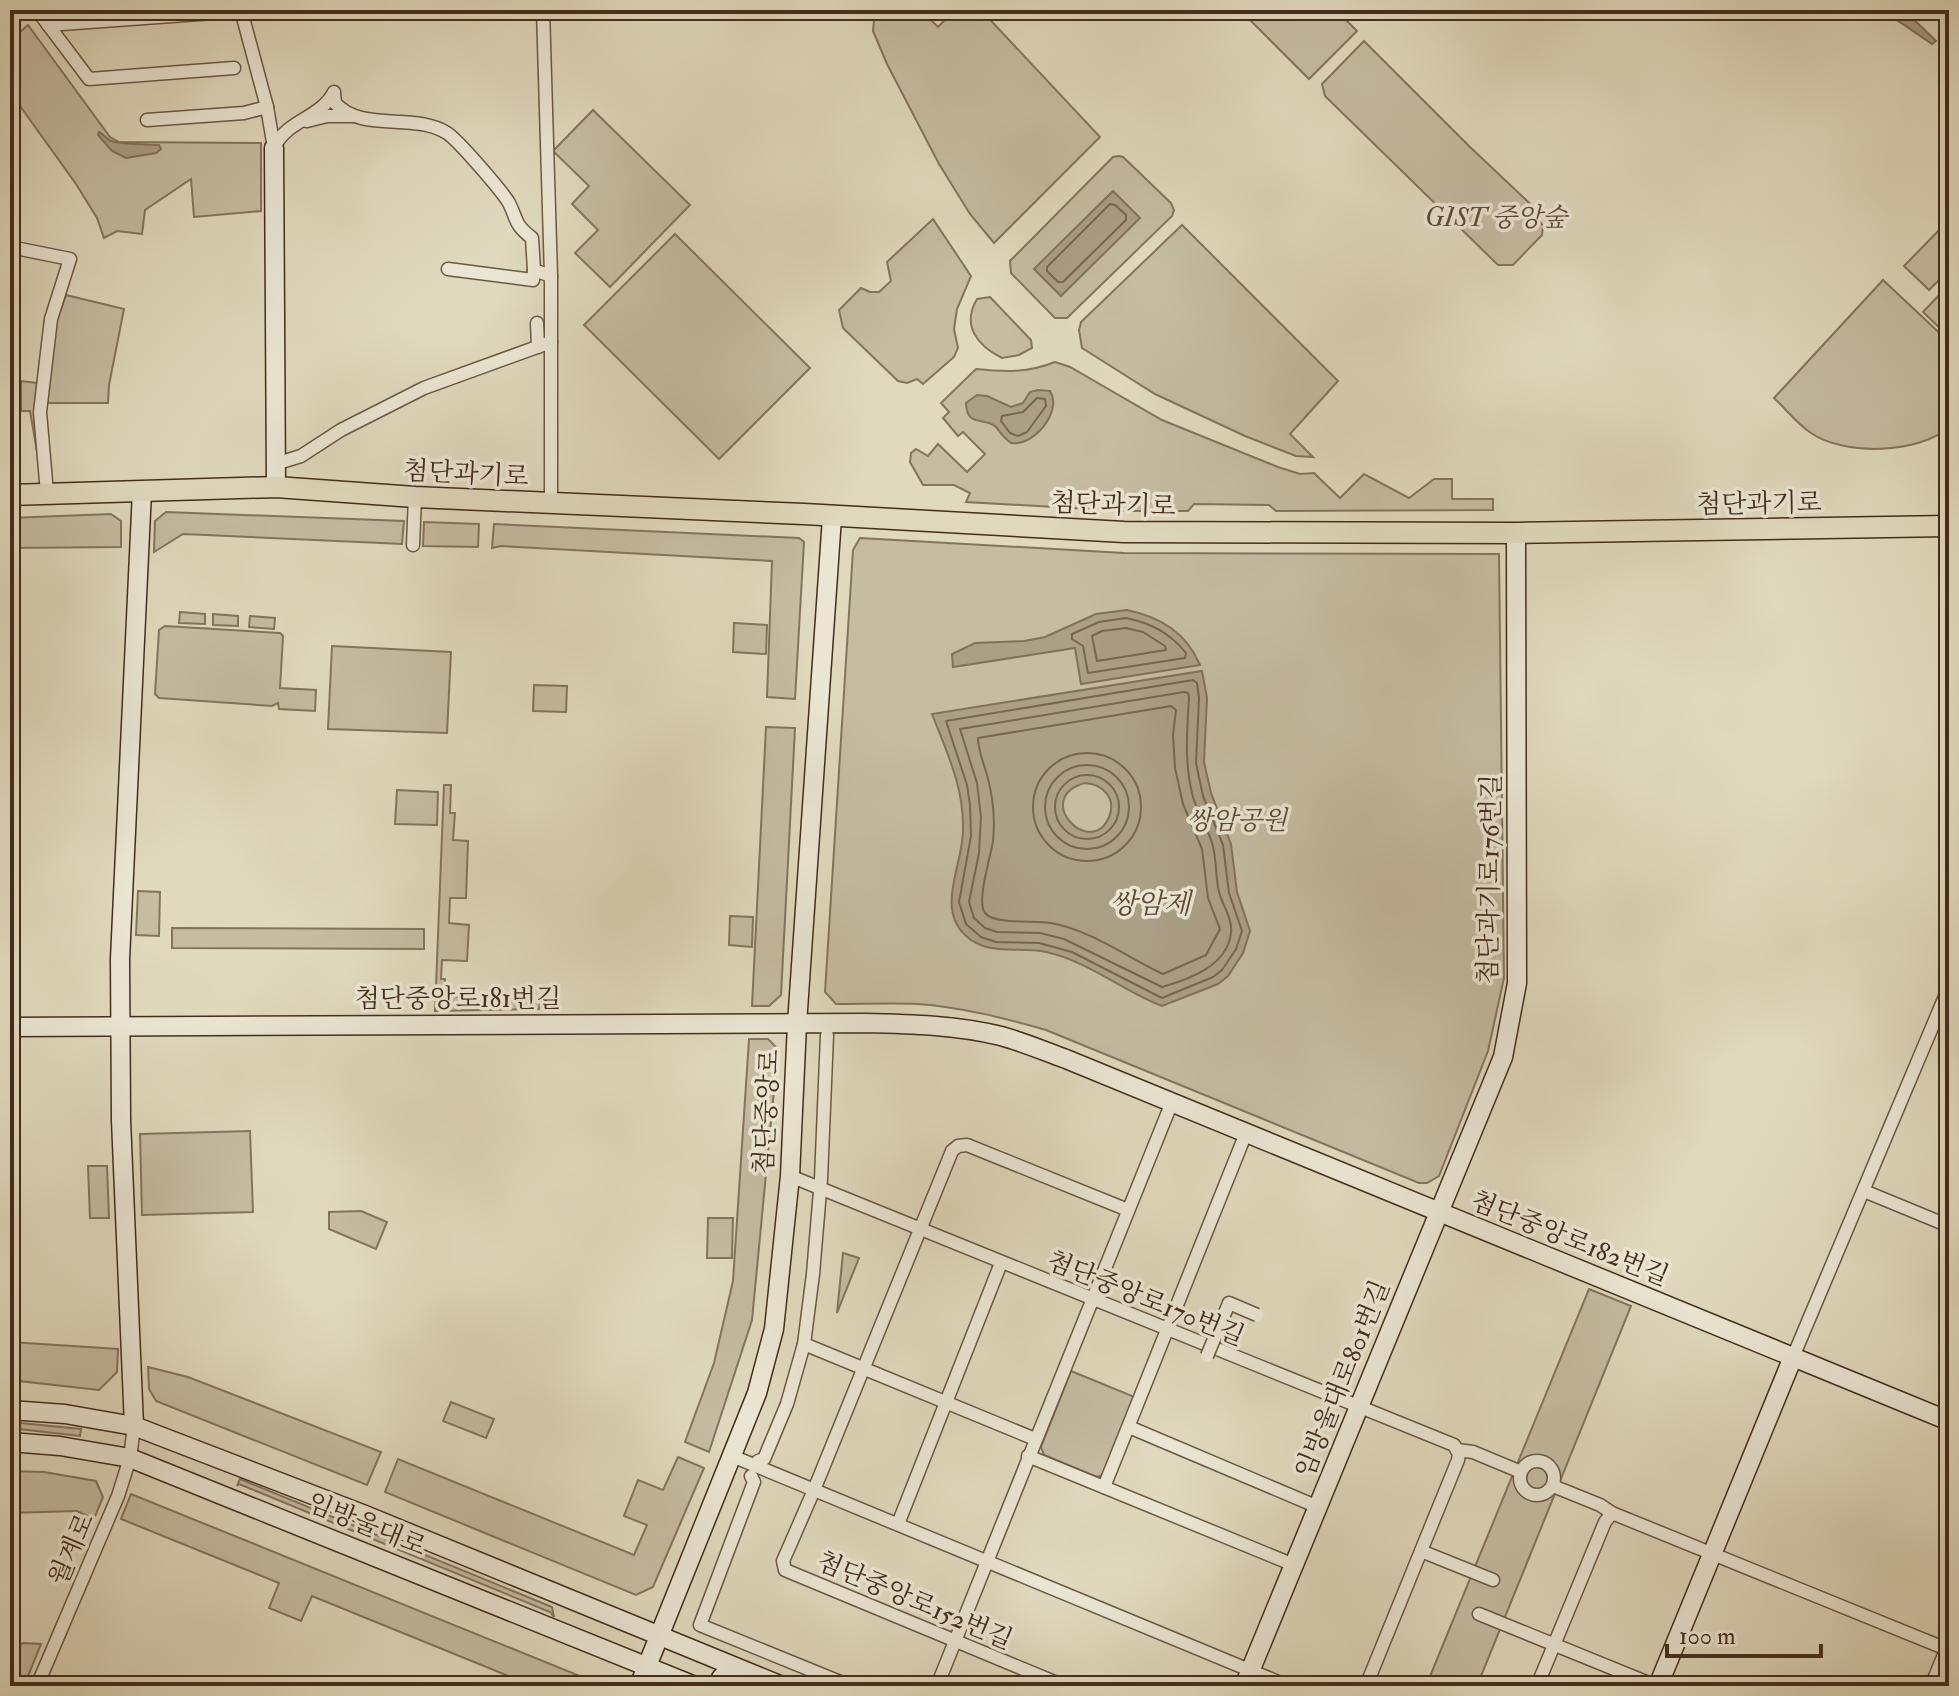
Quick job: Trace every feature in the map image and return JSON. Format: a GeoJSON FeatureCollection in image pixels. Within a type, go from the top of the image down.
{"type":"FeatureCollection","features":[{"type":"Feature","properties":{"kind":"main road","name":"첨단과기로"},"geometry":{"type":"LineString","coordinates":[[10,495],[276,487],[415,497],[1124,532],[1516,533],[1949,526]]}},
{"type":"Feature","properties":{"kind":"street"},"geometry":{"type":"LineString","coordinates":[[37,10],[89,79],[234,68]]}},
{"type":"Feature","properties":{"kind":"street"},"geometry":{"type":"LineString","coordinates":[[48,25],[241,10],[267,107],[274,148],[276,487]]}},
{"type":"Feature","properties":{"kind":"street"},"geometry":{"type":"LineString","coordinates":[[543,10],[551,276],[551,504]]}},
{"type":"Feature","properties":{"kind":"street"},"geometry":{"type":"LineString","coordinates":[[274,148],[282,133],[328,101],[335,89],[334,99],[338,106],[355,116]]}},
{"type":"Feature","properties":{"kind":"street"},"geometry":{"type":"LineString","coordinates":[[147,120],[244,113],[267,107]]}},
{"type":"Feature","properties":{"kind":"street"},"geometry":{"type":"LineString","coordinates":[[300,123],[327,116],[355,116],[432,126],[448,134],[508,202],[518,227],[532,238],[534,270],[533,280],[448,269]]}},
{"type":"Feature","properties":{"kind":"street"},"geometry":{"type":"LineString","coordinates":[[10,247],[70,259],[51,319],[40,412],[47,493]]}},
{"type":"Feature","properties":{"kind":"street"},"geometry":{"type":"LineString","coordinates":[[534,270],[551,276]]}},
{"type":"Feature","properties":{"kind":"street"},"geometry":{"type":"LineString","coordinates":[[537,323],[538,347]]}},
{"type":"Feature","properties":{"kind":"street"},"geometry":{"type":"LineString","coordinates":[[275,464],[301,456],[341,430],[417,391],[551,342]]}},
{"type":"Feature","properties":{"kind":"street"},"geometry":{"type":"LineString","coordinates":[[134,1426],[119,1027],[142,491]]}},
{"type":"Feature","properties":{"kind":"street"},"geometry":{"type":"LineString","coordinates":[[413,545],[415,497]]}},
{"type":"Feature","properties":{"kind":"street","name":"첨단중앙로"},"geometry":{"type":"LineString","coordinates":[[639,1686],[757,1393],[774,1329],[790,1176],[797,1024],[832,517]]}},
{"type":"Feature","properties":{"kind":"street","name":"첨단과기로176번길"},"geometry":{"type":"LineString","coordinates":[[1439,1212],[1503,1057],[1517,983],[1516,533]]}},
{"type":"Feature","properties":{"kind":"street"},"geometry":{"type":"LineString","coordinates":[[1479,1614],[1657,1686],[1949,987]]}},
{"type":"Feature","properties":{"kind":"street","name":"첨단중앙로181번길"},"geometry":{"type":"LineString","coordinates":[[10,1027],[797,1024]]}},
{"type":"Feature","properties":{"kind":"street","name":"첨단중앙로182번길"},"geometry":{"type":"LineString","coordinates":[[797,1024],[913,1024],[977,1031],[1028,1045],[1949,1421]]}},
{"type":"Feature","properties":{"kind":"street"},"geometry":{"type":"LineString","coordinates":[[758,1461],[764,1459],[787,1404],[804,1344],[820,1189],[827,1035]]}},
{"type":"Feature","properties":{"kind":"street"},"geometry":{"type":"LineString","coordinates":[[937,1686],[1172,1102]]}},
{"type":"Feature","properties":{"kind":"street"},"geometry":{"type":"LineString","coordinates":[[1104,1487],[1246,1133]]}},
{"type":"Feature","properties":{"kind":"street"},"geometry":{"type":"LineString","coordinates":[[919,1229],[952,1151],[958,1146],[967,1145],[1128,1210]]}},
{"type":"Feature","properties":{"kind":"street","name":"첨단중앙로170번길"},"geometry":{"type":"LineString","coordinates":[[790,1176],[1358,1407]]}},
{"type":"Feature","properties":{"kind":"street"},"geometry":{"type":"LineString","coordinates":[[1864,1191],[1949,1226]]}},
{"type":"Feature","properties":{"kind":"street","name":"임방울대로801번길"},"geometry":{"type":"LineString","coordinates":[[1247,1679],[1439,1212]]}},
{"type":"Feature","properties":{"kind":"street","name":"첨단중앙로152번길"},"geometry":{"type":"LineString","coordinates":[[919,1229],[783,1561],[785,1570],[1064,1686]]}},
{"type":"Feature","properties":{"kind":"street"},"geometry":{"type":"LineString","coordinates":[[898,1524],[1001,1263]]}},
{"type":"Feature","properties":{"kind":"street"},"geometry":{"type":"LineString","coordinates":[[1206,1357],[1229,1303],[1257,1315]]}},
{"type":"Feature","properties":{"kind":"street"},"geometry":{"type":"LineString","coordinates":[[804,1344],[1035,1439]]}},
{"type":"Feature","properties":{"kind":"street"},"geometry":{"type":"LineString","coordinates":[[1358,1407],[1449,1443],[1457,1450],[1473,1452],[1521,1472]]}},
{"type":"Feature","properties":{"kind":"street","name":"임방울대로"},"geometry":{"type":"LineString","coordinates":[[10,1410],[65,1414],[134,1426],[218,1457],[782,1686]]}},
{"type":"Feature","properties":{"kind":"street","name":"월계로"},"geometry":{"type":"LineString","coordinates":[[37,1686],[118,1496],[130,1458],[134,1426]]}},
{"type":"Feature","properties":{"kind":"street"},"geometry":{"type":"LineString","coordinates":[[1129,1427],[1318,1507]]}},
{"type":"Feature","properties":{"kind":"street","name":"임방울대로"},"geometry":{"type":"LineString","coordinates":[[10,1442],[60,1446],[130,1458],[206,1486],[695,1686]]}},
{"type":"Feature","properties":{"kind":"street"},"geometry":{"type":"LineString","coordinates":[[1366,1686],[1458,1460],[1457,1450]]}},
{"type":"Feature","properties":{"kind":"street"},"geometry":{"type":"LineString","coordinates":[[206,1486],[196,1478],[196,1464],[203,1456],[218,1457]]}},
{"type":"Feature","properties":{"kind":"street"},"geometry":{"type":"LineString","coordinates":[[732,1456],[988,1561],[1247,1679],[1288,1686]]}},
{"type":"Feature","properties":{"kind":"street"},"geometry":{"type":"LineString","coordinates":[[1028,1456],[1294,1565]]}},
{"type":"Feature","properties":{"kind":"street"},"geometry":{"type":"LineString","coordinates":[[1542,1461],[1553,1470],[1553,1486],[1543,1494],[1528,1492],[1522,1485],[1521,1472],[1528,1463],[1542,1461]]}},
{"type":"Feature","properties":{"kind":"street"},"geometry":{"type":"LineString","coordinates":[[751,1476],[754,1482],[700,1625],[850,1686]]}},
{"type":"Feature","properties":{"kind":"street"},"geometry":{"type":"LineString","coordinates":[[1553,1486],[1612,1513],[1948,1647],[1931,1686]]}},
{"type":"Feature","properties":{"kind":"street"},"geometry":{"type":"LineString","coordinates":[[1537,1686],[1605,1522],[1612,1513]]}},
{"type":"Feature","properties":{"kind":"street"},"geometry":{"type":"LineString","coordinates":[[1421,1551],[1493,1580]]}},
{"type":"Feature","properties":{"kind":"street"},"geometry":{"type":"LineString","coordinates":[[551,1627],[561,1629],[574,1620],[574,1605],[563,1597]]}},
{"type":"Feature","properties":{"kind":"street"},"geometry":{"type":"LineString","coordinates":[[719,1686],[721,1678],[728,1671],[745,1671]]}},
{"type":"Feature","properties":{"kind":"green space"},"geometry":{"type":"Polygon","coordinates":[[[875,10],[921,10],[938,27],[954,10],[981,10],[1100,137],[994,243],[970,214],[939,164],[887,64],[873,31],[875,10]]]}},
{"type":"Feature","properties":{"kind":"green space"},"geometry":{"type":"Polygon","coordinates":[[[1253,10],[1336,10],[1357,31],[1309,79],[1247,17],[1253,10]]]}},
{"type":"Feature","properties":{"kind":"green space"},"geometry":{"type":"Polygon","coordinates":[[[28,25],[110,137],[119,142],[261,143],[261,211],[194,217],[191,179],[145,210],[142,234],[117,231],[104,238],[97,218],[76,184],[10,92],[10,41],[28,25]]]}},
{"type":"Feature","properties":{"kind":"green space","name":"GIST 중앙숲"},"geometry":{"type":"Polygon","coordinates":[[[1364,41],[1542,215],[1539,220],[1543,226],[1542,235],[1513,265],[1498,265],[1325,96],[1322,84],[1364,41]]]}},
{"type":"Feature","properties":{"kind":"green space"},"geometry":{"type":"Polygon","coordinates":[[[593,110],[690,205],[610,287],[575,253],[598,230],[572,204],[589,186],[553,151],[593,110]]]}},
{"type":"Feature","properties":{"kind":"green space"},"geometry":{"type":"Polygon","coordinates":[[[1119,156],[1171,203],[1174,210],[1172,216],[1067,318],[1055,318],[1011,273],[1010,261],[1113,157],[1119,156]]]}},
{"type":"Feature","properties":{"kind":"green space"},"geometry":{"type":"Polygon","coordinates":[[[933,219],[971,276],[957,309],[954,329],[958,348],[954,357],[923,384],[917,379],[907,383],[898,381],[843,328],[839,310],[861,288],[879,292],[891,281],[887,262],[933,219]]]}},
{"type":"Feature","properties":{"kind":"green space"},"geometry":{"type":"Polygon","coordinates":[[[1949,220],[1949,270],[1929,290],[1904,266],[1949,220]]]}},
{"type":"Feature","properties":{"kind":"green space"},"geometry":{"type":"Polygon","coordinates":[[[1182,225],[1338,381],[1290,434],[1313,457],[1296,456],[1245,436],[1155,394],[1082,348],[1081,322],[1182,225]]]}},
{"type":"Feature","properties":{"kind":"green space"},"geometry":{"type":"Polygon","coordinates":[[[675,234],[810,368],[719,459],[584,325],[675,234]]]}},
{"type":"Feature","properties":{"kind":"green space"},"geometry":{"type":"Polygon","coordinates":[[[1883,280],[1949,342],[1949,427],[1936,436],[1901,447],[1842,446],[1811,433],[1774,398],[1883,280]]]}},
{"type":"Feature","properties":{"kind":"green space"},"geometry":{"type":"Polygon","coordinates":[[[1944,290],[1949,295],[1949,337],[1923,312],[1944,290]]]}},
{"type":"Feature","properties":{"kind":"green space"},"geometry":{"type":"Polygon","coordinates":[[[66,295],[124,309],[108,403],[46,403],[56,323],[66,295]]]}},
{"type":"Feature","properties":{"kind":"green space"},"geometry":{"type":"Polygon","coordinates":[[[990,297],[1031,340],[1032,348],[1019,355],[1002,358],[979,341],[972,326],[972,309],[977,299],[990,297]]]}},
{"type":"Feature","properties":{"kind":"green space"},"geometry":{"type":"Polygon","coordinates":[[[1055,362],[1070,367],[1162,420],[1278,467],[1300,474],[1314,473],[1340,498],[1364,474],[1409,498],[1434,479],[1452,479],[1452,499],[1493,499],[1493,510],[1276,511],[1269,505],[1194,504],[1188,511],[1124,511],[966,502],[970,493],[954,485],[923,485],[910,462],[911,453],[916,449],[928,456],[938,444],[967,472],[985,454],[963,432],[958,436],[943,418],[949,412],[941,403],[976,369],[1016,371],[1055,362]]]}},
{"type":"Feature","properties":{"kind":"green space"},"geometry":{"type":"Polygon","coordinates":[[[21,381],[38,383],[34,412],[41,456],[38,457],[30,411],[21,411],[21,381]]]}},
{"type":"Feature","properties":{"kind":"green space"},"geometry":{"type":"Polygon","coordinates":[[[166,512],[404,521],[402,544],[183,534],[154,552],[155,521],[166,512]]]}},
{"type":"Feature","properties":{"kind":"green space"},"geometry":{"type":"Polygon","coordinates":[[[111,514],[121,521],[121,547],[10,548],[10,518],[111,514]]]}},
{"type":"Feature","properties":{"kind":"green space"},"geometry":{"type":"Polygon","coordinates":[[[424,522],[479,524],[478,547],[423,546],[424,522]]]}},
{"type":"Feature","properties":{"kind":"green space"},"geometry":{"type":"Polygon","coordinates":[[[494,524],[799,538],[804,542],[795,699],[767,697],[772,561],[501,546],[492,548],[494,524]]]}},
{"type":"Feature","properties":{"kind":"green space","name":"쌍암공원"},"geometry":{"type":"Polygon","coordinates":[[[860,538],[1124,553],[1499,554],[1504,978],[1488,1051],[1439,1176],[1427,1183],[1419,1183],[1046,1030],[933,1005],[836,1004],[825,992],[853,550],[860,538]]]}},
{"type":"Feature","properties":{"kind":"green space"},"geometry":{"type":"Polygon","coordinates":[[[180,612],[205,614],[205,624],[179,623],[180,612]]]}},
{"type":"Feature","properties":{"kind":"green space"},"geometry":{"type":"Polygon","coordinates":[[[213,614],[238,616],[238,626],[213,625],[213,614]]]}},
{"type":"Feature","properties":{"kind":"green space"},"geometry":{"type":"Polygon","coordinates":[[[250,616],[275,618],[274,629],[249,627],[250,616]]]}},
{"type":"Feature","properties":{"kind":"green space"},"geometry":{"type":"Polygon","coordinates":[[[734,623],[767,625],[766,654],[733,652],[734,623]]]}},
{"type":"Feature","properties":{"kind":"green space"},"geometry":{"type":"Polygon","coordinates":[[[165,626],[280,633],[283,636],[280,688],[316,690],[315,711],[279,709],[278,703],[272,706],[159,698],[155,694],[159,630],[165,626]]]}},
{"type":"Feature","properties":{"kind":"green space"},"geometry":{"type":"Polygon","coordinates":[[[332,646],[451,652],[447,733],[328,729],[332,646]]]}},
{"type":"Feature","properties":{"kind":"green space"},"geometry":{"type":"Polygon","coordinates":[[[534,685],[567,686],[566,712],[533,711],[534,685]]]}},
{"type":"Feature","properties":{"kind":"green space"},"geometry":{"type":"Polygon","coordinates":[[[766,727],[795,728],[781,995],[769,1006],[752,1006],[766,727]]]}},
{"type":"Feature","properties":{"kind":"green space"},"geometry":{"type":"Polygon","coordinates":[[[444,785],[451,785],[450,813],[455,813],[453,840],[468,841],[466,898],[450,898],[449,923],[469,925],[467,961],[442,960],[444,996],[540,1001],[539,1009],[435,1011],[444,785]]]}},
{"type":"Feature","properties":{"kind":"green space"},"geometry":{"type":"Polygon","coordinates":[[[397,790],[438,792],[437,825],[395,824],[397,790]]]}},
{"type":"Feature","properties":{"kind":"green space"},"geometry":{"type":"Polygon","coordinates":[[[138,891],[160,892],[159,936],[136,935],[138,891]]]}},
{"type":"Feature","properties":{"kind":"green space"},"geometry":{"type":"Polygon","coordinates":[[[730,916],[753,917],[752,947],[729,945],[730,916]]]}},
{"type":"Feature","properties":{"kind":"green space"},"geometry":{"type":"Polygon","coordinates":[[[172,928],[424,929],[424,949],[172,948],[172,928]]]}},
{"type":"Feature","properties":{"kind":"green space"},"geometry":{"type":"Polygon","coordinates":[[[749,1039],[768,1039],[778,1049],[752,1320],[709,1452],[685,1442],[714,1363],[733,1281],[749,1039]]]}},
{"type":"Feature","properties":{"kind":"green space"},"geometry":{"type":"Polygon","coordinates":[[[250,1131],[253,1212],[142,1215],[140,1134],[250,1131]]]}},
{"type":"Feature","properties":{"kind":"green space"},"geometry":{"type":"Polygon","coordinates":[[[88,1166],[107,1166],[109,1218],[90,1218],[88,1166]]]}},
{"type":"Feature","properties":{"kind":"green space"},"geometry":{"type":"Polygon","coordinates":[[[361,1211],[387,1222],[376,1249],[329,1229],[329,1212],[361,1211]]]}},
{"type":"Feature","properties":{"kind":"green space"},"geometry":{"type":"Polygon","coordinates":[[[708,1218],[733,1218],[732,1258],[707,1258],[708,1218]]]}},
{"type":"Feature","properties":{"kind":"green space"},"geometry":{"type":"Polygon","coordinates":[[[843,1253],[859,1258],[837,1313],[843,1253]]]}},
{"type":"Feature","properties":{"kind":"green space"},"geometry":{"type":"Polygon","coordinates":[[[1589,1289],[1631,1306],[1477,1686],[1426,1686],[1589,1289]]]}},
{"type":"Feature","properties":{"kind":"green space"},"geometry":{"type":"Polygon","coordinates":[[[10,1342],[118,1349],[117,1372],[99,1390],[10,1380],[10,1342]]]}},
{"type":"Feature","properties":{"kind":"green space"},"geometry":{"type":"Polygon","coordinates":[[[148,1367],[188,1377],[381,1452],[367,1485],[156,1401],[149,1389],[148,1367]]]}},
{"type":"Feature","properties":{"kind":"green space"},"geometry":{"type":"Polygon","coordinates":[[[1071,1371],[1137,1398],[1107,1473],[1097,1477],[1044,1455],[1041,1447],[1071,1371]]]}},
{"type":"Feature","properties":{"kind":"green space"},"geometry":{"type":"Polygon","coordinates":[[[451,1402],[494,1419],[486,1438],[443,1421],[451,1402]]]}},
{"type":"Feature","properties":{"kind":"green space"},"geometry":{"type":"Polygon","coordinates":[[[10,1422],[81,1429],[80,1436],[10,1428],[10,1422]]]}},
{"type":"Feature","properties":{"kind":"green space"},"geometry":{"type":"Polygon","coordinates":[[[678,1457],[704,1468],[653,1587],[636,1595],[385,1492],[398,1459],[634,1555],[647,1525],[624,1516],[638,1480],[663,1490],[678,1457]]]}},
{"type":"Feature","properties":{"kind":"green space"},"geometry":{"type":"Polygon","coordinates":[[[10,1471],[44,1472],[96,1481],[103,1497],[94,1519],[77,1511],[10,1513],[10,1471]]]}},
{"type":"Feature","properties":{"kind":"green space"},"geometry":{"type":"Polygon","coordinates":[[[240,1479],[552,1607],[554,1617],[550,1612],[239,1484],[237,1486],[240,1479]]]}},
{"type":"Feature","properties":{"kind":"green space"},"geometry":{"type":"Polygon","coordinates":[[[131,1494],[599,1686],[533,1686],[312,1596],[301,1621],[269,1608],[279,1583],[121,1519],[131,1494]]]}},
{"type":"Feature","properties":{"kind":"green space"},"geometry":{"type":"Polygon","coordinates":[[[23,1643],[41,1644],[24,1686],[10,1686],[10,1653],[23,1643]]]}},
{"type":"Feature","properties":{"kind":"water"},"geometry":{"type":"Polygon","coordinates":[[[1902,10],[1936,41],[1932,44],[1894,18],[1902,10]]]}},
{"type":"Feature","properties":{"kind":"water"},"geometry":{"type":"Polygon","coordinates":[[[99,132],[113,142],[159,145],[161,149],[156,153],[126,158],[112,151],[98,135],[99,132]]]}},
{"type":"Feature","properties":{"kind":"water"},"geometry":{"type":"Polygon","coordinates":[[[1113,191],[1140,218],[1061,296],[1034,269],[1113,191]]]}},
{"type":"Feature","properties":{"kind":"water"},"geometry":{"type":"Polygon","coordinates":[[[1050,391],[1053,399],[1049,418],[1036,434],[1020,443],[1011,443],[992,424],[973,419],[967,411],[966,403],[977,395],[1011,407],[1023,403],[1030,392],[1050,391]]]}},
{"type":"Feature","properties":{"kind":"water"},"geometry":{"type":"Polygon","coordinates":[[[1127,610],[1171,628],[1187,643],[1200,665],[1081,684],[1075,648],[953,667],[952,654],[975,643],[1045,637],[1096,614],[1127,610]]]}},
{"type":"Feature","properties":{"kind":"water","name":"쌍암제"},"geometry":{"type":"Polygon","coordinates":[[[1202,671],[1207,698],[1204,762],[1211,793],[1231,844],[1237,892],[1250,931],[1243,953],[1228,976],[1218,984],[1162,1006],[1061,956],[1036,950],[984,946],[965,935],[952,912],[953,885],[962,843],[961,799],[954,770],[932,714],[1202,671]],[[1085,783],[1070,791],[1063,801],[1064,812],[1079,829],[1090,832],[1101,828],[1109,817],[1111,804],[1102,789],[1085,783]]]}}]}
